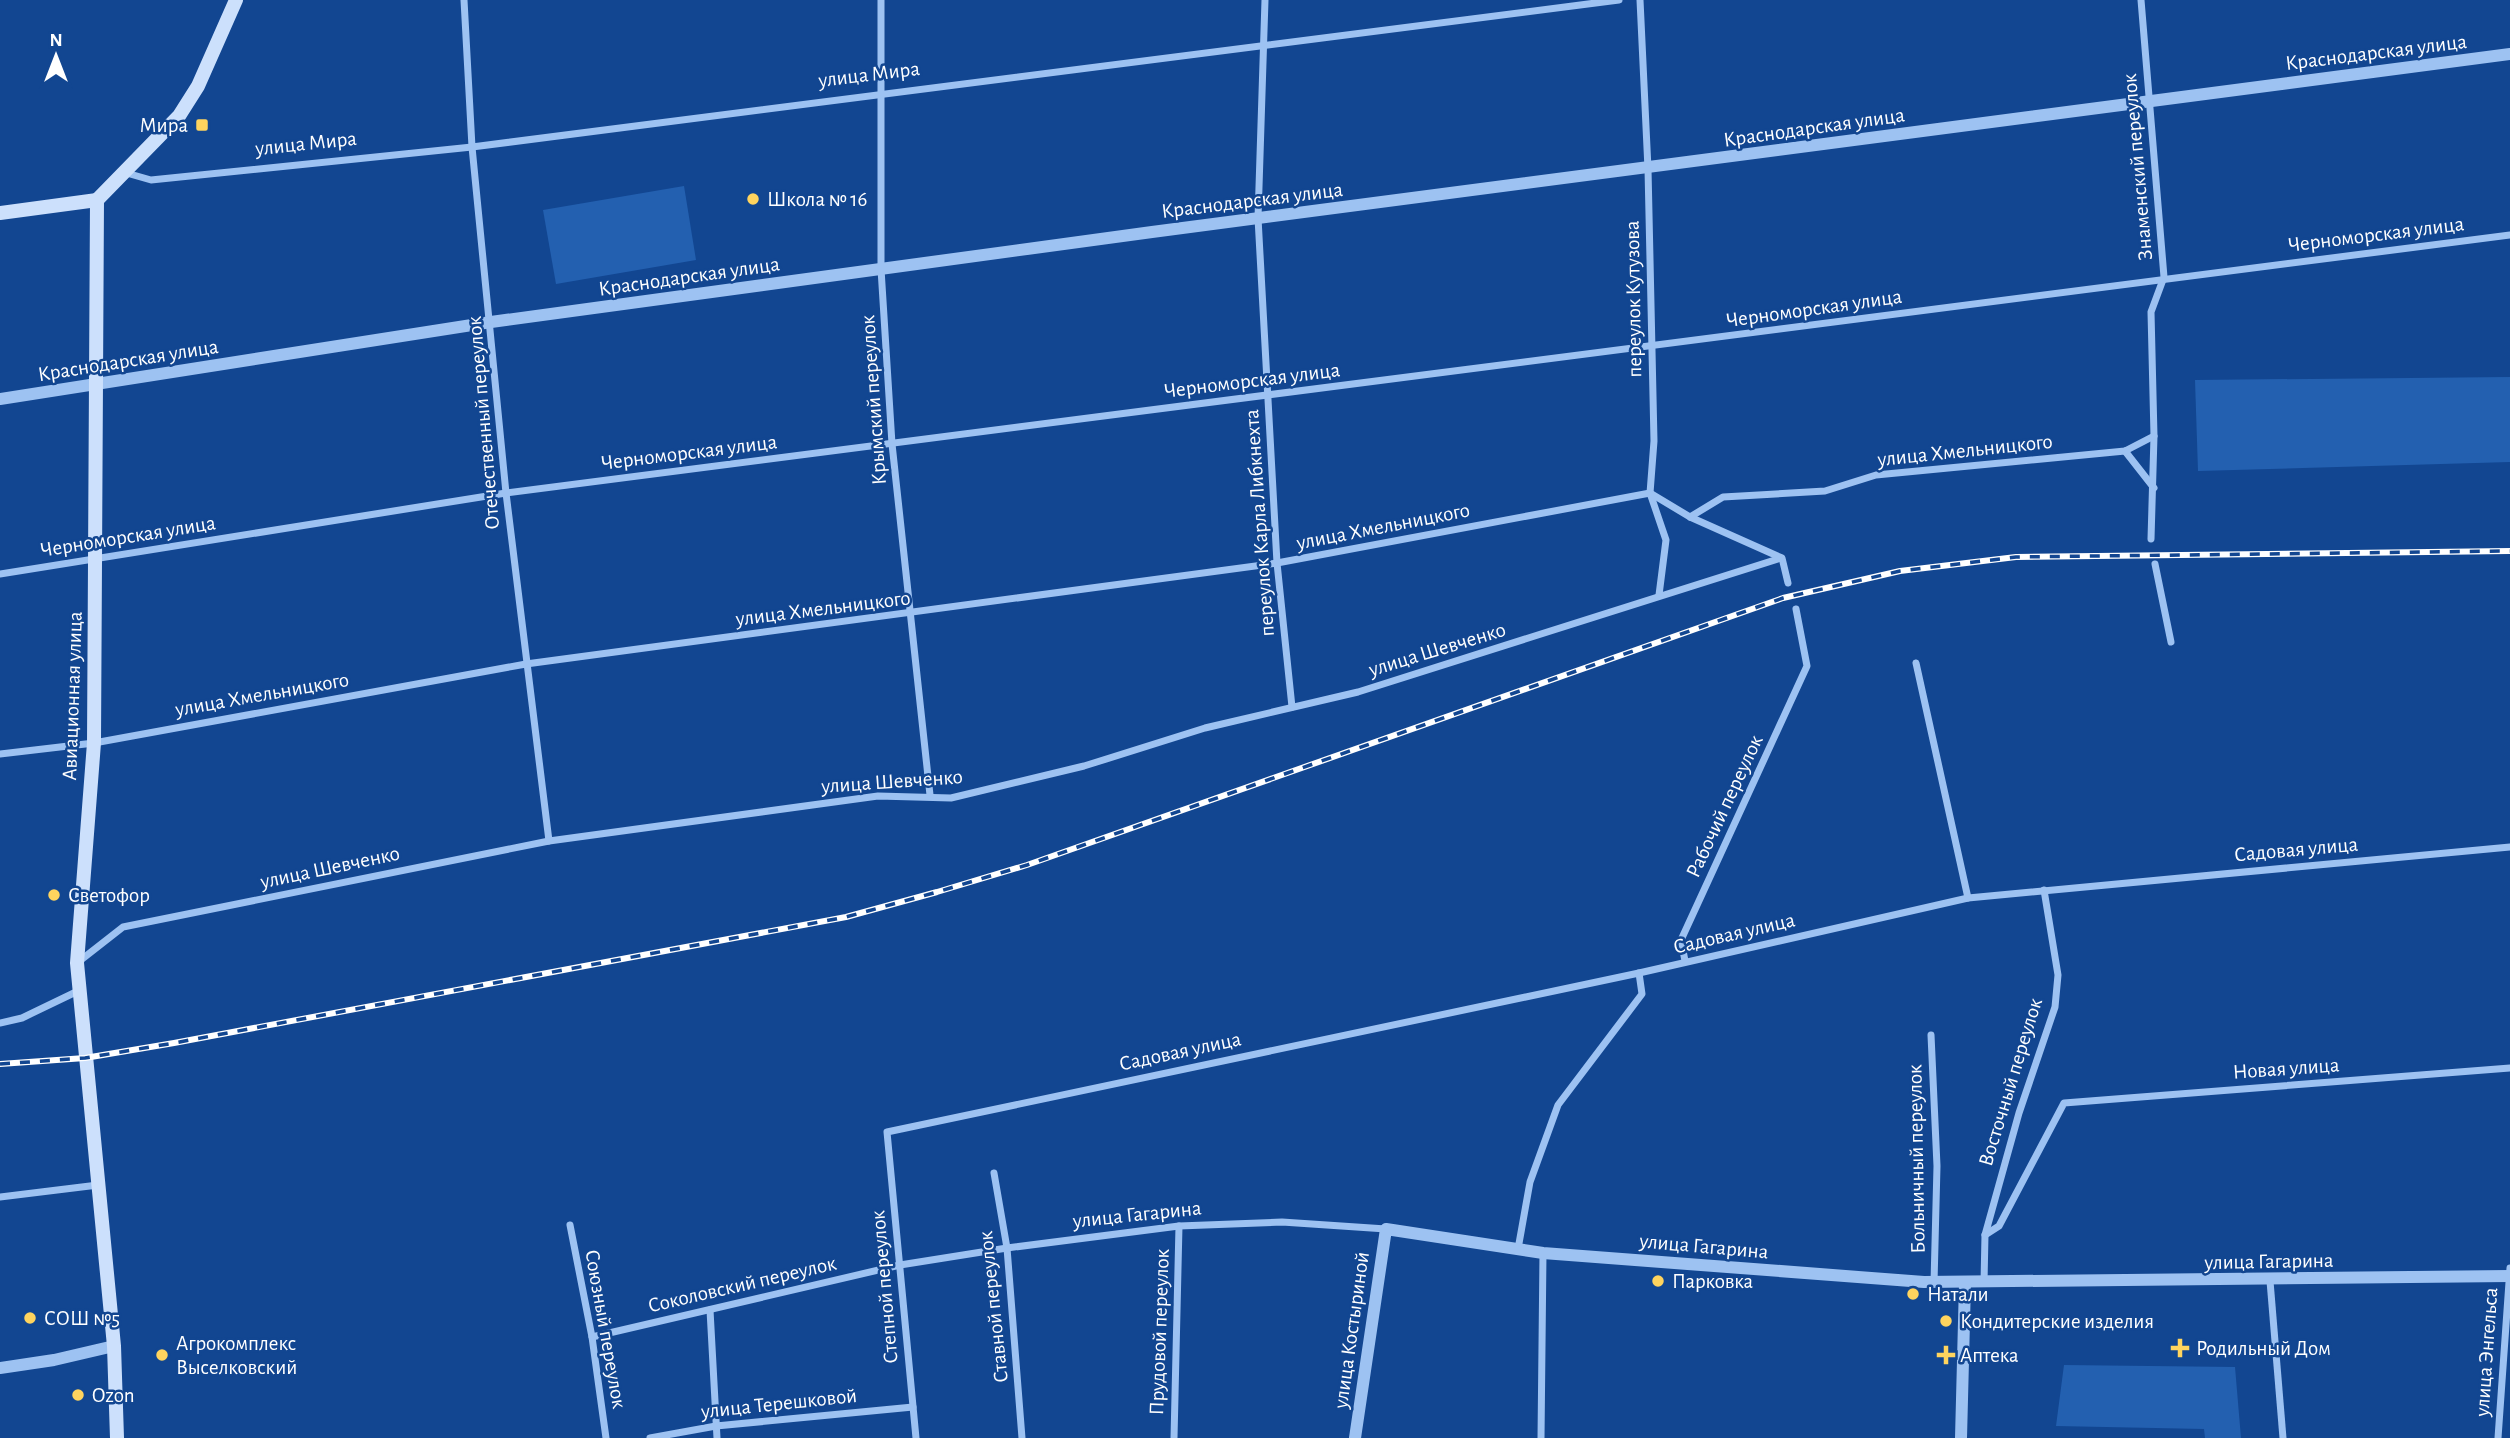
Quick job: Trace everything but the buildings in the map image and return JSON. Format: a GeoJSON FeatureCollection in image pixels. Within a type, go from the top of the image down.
{"type":"FeatureCollection","features":[{"type":"Feature","properties":{"kind":"main road"},"geometry":{"type":"LineString","coordinates":[[0,213],[97,200],[179,116],[198,86],[236,0]]}},
{"type":"Feature","properties":{"kind":"main road","name":"Авиационная улица"},"geometry":{"type":"LineString","coordinates":[[97,200],[94,743],[77,963],[114,1346],[117,1438]]}},
{"type":"Feature","properties":{"kind":"street","name":"Отечественный переулок"},"geometry":{"type":"LineString","coordinates":[[464,0],[472,147],[506,493],[549,841]]}},
{"type":"Feature","properties":{"kind":"street","name":"Крымский переулок"},"geometry":{"type":"LineString","coordinates":[[881,0],[881,269],[892,444],[930,795]]}},
{"type":"Feature","properties":{"kind":"street","name":"переулок Карла Либкнехта"},"geometry":{"type":"LineString","coordinates":[[1265,0],[1258,218],[1266,396],[1292,707]]}},
{"type":"Feature","properties":{"kind":"street","name":"улица Мира"},"geometry":{"type":"LineString","coordinates":[[124,172],[150,180],[472,147],[1619,0]]}},
{"type":"Feature","properties":{"kind":"street","name":"переулок Кутузова"},"geometry":{"type":"LineString","coordinates":[[1640,0],[1648,169],[1654,441],[1650,492],[1666,540],[1659,595]]}},
{"type":"Feature","properties":{"kind":"street","name":"Знаменский переулок"},"geometry":{"type":"LineString","coordinates":[[2141,0],[2164,277],[2151,312],[2154,436],[2151,539]]}},
{"type":"Feature","properties":{"kind":"street","name":"Краснодарская улица"},"geometry":{"type":"LineString","coordinates":[[0,399],[491,322],[1258,218],[2510,54]]}},
{"type":"Feature","properties":{"kind":"street","name":"Черноморская улица"},"geometry":{"type":"LineString","coordinates":[[0,574],[506,493],[1651,348],[2164,277],[2510,235]]}},
{"type":"Feature","properties":{"kind":"street","name":"улица Хмельницкого"},"geometry":{"type":"LineString","coordinates":[[1690,517],[1723,497],[1825,491],[1876,475],[2125,451],[2154,436]]}},
{"type":"Feature","properties":{"kind":"street"},"geometry":{"type":"LineString","coordinates":[[2125,451],[2154,488]]}},
{"type":"Feature","properties":{"kind":"street","name":"улица Хмельницкого"},"geometry":{"type":"LineString","coordinates":[[0,754],[94,743],[526,664],[1278,563],[1650,492]]}},
{"type":"Feature","properties":{"kind":"street"},"geometry":{"type":"LineString","coordinates":[[1650,492],[1690,517],[1782,558],[1788,583]]}},
{"type":"Feature","properties":{"kind":"street","name":"улица Шевченко"},"geometry":{"type":"LineString","coordinates":[[77,963],[123,928],[549,841],[877,796],[930,795],[951,798],[1071,769],[1205,728],[1358,692],[1782,558]]}},
{"type":"Feature","properties":{"kind":"street"},"geometry":{"type":"LineString","coordinates":[[2155,564],[2171,642]]}},
{"type":"Feature","properties":{"kind":"street","name":"Рабочий переулок"},"geometry":{"type":"LineString","coordinates":[[1685,961],[1681,940],[1807,666],[1796,608]]}},
{"type":"Feature","properties":{"kind":"street"},"geometry":{"type":"LineString","coordinates":[[1916,663],[1968,898]]}},
{"type":"Feature","properties":{"kind":"street","name":"Садовая улица"},"geometry":{"type":"LineString","coordinates":[[887,1132],[1639,973],[1968,898],[2510,847]]}},
{"type":"Feature","properties":{"kind":"street","name":"Восточный переулок"},"geometry":{"type":"LineString","coordinates":[[1984,1283],[1985,1235],[2019,1113],[2056,1007],[2059,975],[2044,890]]}},
{"type":"Feature","properties":{"kind":"street"},"geometry":{"type":"LineString","coordinates":[[1518,1250],[1530,1182],[1558,1105],[1642,994],[1639,973]]}},
{"type":"Feature","properties":{"kind":"street"},"geometry":{"type":"LineString","coordinates":[[0,1023],[22,1018],[78,991]]}},
{"type":"Feature","properties":{"kind":"street","name":"Больничный переулок"},"geometry":{"type":"LineString","coordinates":[[1931,1035],[1937,1166],[1934,1283]]}},
{"type":"Feature","properties":{"kind":"street","name":"Новая улица"},"geometry":{"type":"LineString","coordinates":[[1985,1235],[1999,1226],[2064,1103],[2510,1069]]}},
{"type":"Feature","properties":{"kind":"street","name":"Степной переулок"},"geometry":{"type":"LineString","coordinates":[[887,1132],[916,1438]]}},
{"type":"Feature","properties":{"kind":"street","name":"Ставной переулок"},"geometry":{"type":"LineString","coordinates":[[994,1173],[1007,1248],[1022,1438]]}},
{"type":"Feature","properties":{"kind":"street"},"geometry":{"type":"LineString","coordinates":[[0,1197],[98,1185]]}},
{"type":"Feature","properties":{"kind":"street","name":"улица Гагарина"},"geometry":{"type":"LineString","coordinates":[[900,1265],[1180,1226],[1282,1222],[1386,1228],[1543,1253],[1934,1283],[2270,1281],[2510,1273]]}},
{"type":"Feature","properties":{"kind":"street","name":"Союзный переулок"},"geometry":{"type":"LineString","coordinates":[[570,1225],[592,1336],[606,1438]]}},
{"type":"Feature","properties":{"kind":"street","name":"Прудовой переулок"},"geometry":{"type":"LineString","coordinates":[[1174,1438],[1180,1226]]}},
{"type":"Feature","properties":{"kind":"street","name":"улица Костыриной"},"geometry":{"type":"LineString","coordinates":[[1355,1438],[1386,1228]]}},
{"type":"Feature","properties":{"kind":"street"},"geometry":{"type":"LineString","coordinates":[[1541,1438],[1543,1253]]}},
{"type":"Feature","properties":{"kind":"street","name":"Соколовский переулок"},"geometry":{"type":"LineString","coordinates":[[592,1336],[900,1265]]}},
{"type":"Feature","properties":{"kind":"street","name":"улица Энгельса"},"geometry":{"type":"LineString","coordinates":[[2498,1438],[2510,1273]]}},
{"type":"Feature","properties":{"kind":"street"},"geometry":{"type":"LineString","coordinates":[[2270,1281],[2283,1438]]}},
{"type":"Feature","properties":{"kind":"street"},"geometry":{"type":"LineString","coordinates":[[1961,1438],[1965,1283]]}},
{"type":"Feature","properties":{"kind":"street"},"geometry":{"type":"LineString","coordinates":[[710,1310],[717,1438]]}},
{"type":"Feature","properties":{"kind":"street"},"geometry":{"type":"LineString","coordinates":[[0,1368],[54,1360],[114,1346]]}},
{"type":"Feature","properties":{"kind":"street","name":"улица Терешковой"},"geometry":{"type":"LineString","coordinates":[[649,1438],[716,1426],[913,1407]]}},
{"type":"Feature","properties":{"kind":"shaded area"},"geometry":{"type":"Polygon","coordinates":[[[684,186],[696,260],[556,284],[543,210],[684,186]]]}},
{"type":"Feature","properties":{"kind":"shaded area"},"geometry":{"type":"Polygon","coordinates":[[[2510,377],[2510,462],[2198,471],[2195,380],[2510,377]]]}},
{"type":"Feature","properties":{"kind":"shaded area"},"geometry":{"type":"Polygon","coordinates":[[[2064,1365],[2235,1367],[2241,1438],[2205,1438],[2204,1429],[2056,1426],[2064,1365]]]}},
{"type":"Feature","properties":{"kind":"railway"},"geometry":{"type":"LineString","coordinates":[[0,1064],[85,1058],[174,1043],[846,917],[1027,865],[1783,598],[1900,571],[2016,557],[2510,551]]}},
{"type":"Feature","properties":{"kind":"place","name":"Мира"},"geometry":{"type":"Point","coordinates":[202,125]}},
{"type":"Feature","properties":{"kind":"place","name":"Школа № 16"},"geometry":{"type":"Point","coordinates":[753,199]}},
{"type":"Feature","properties":{"kind":"place","name":"Светофор"},"geometry":{"type":"Point","coordinates":[54,895]}},
{"type":"Feature","properties":{"kind":"place","name":"Парковка"},"geometry":{"type":"Point","coordinates":[1658,1281]}},
{"type":"Feature","properties":{"kind":"place","name":"Натали"},"geometry":{"type":"Point","coordinates":[1913,1294]}},
{"type":"Feature","properties":{"kind":"place","name":"СОШ №5"},"geometry":{"type":"Point","coordinates":[30,1318]}},
{"type":"Feature","properties":{"kind":"place","name":"Кондитерские изделия"},"geometry":{"type":"Point","coordinates":[1946,1321]}},
{"type":"Feature","properties":{"kind":"place","name":"Родильный Дом"},"geometry":{"type":"Point","coordinates":[2180,1348]}},
{"type":"Feature","properties":{"kind":"place","name":"Агрокомплекс Выселковский"},"geometry":{"type":"Point","coordinates":[162,1355]}},
{"type":"Feature","properties":{"kind":"place","name":"Аптека"},"geometry":{"type":"Point","coordinates":[1946,1355]}},
{"type":"Feature","properties":{"kind":"place","name":"Ozon"},"geometry":{"type":"Point","coordinates":[78,1395]}}]}
